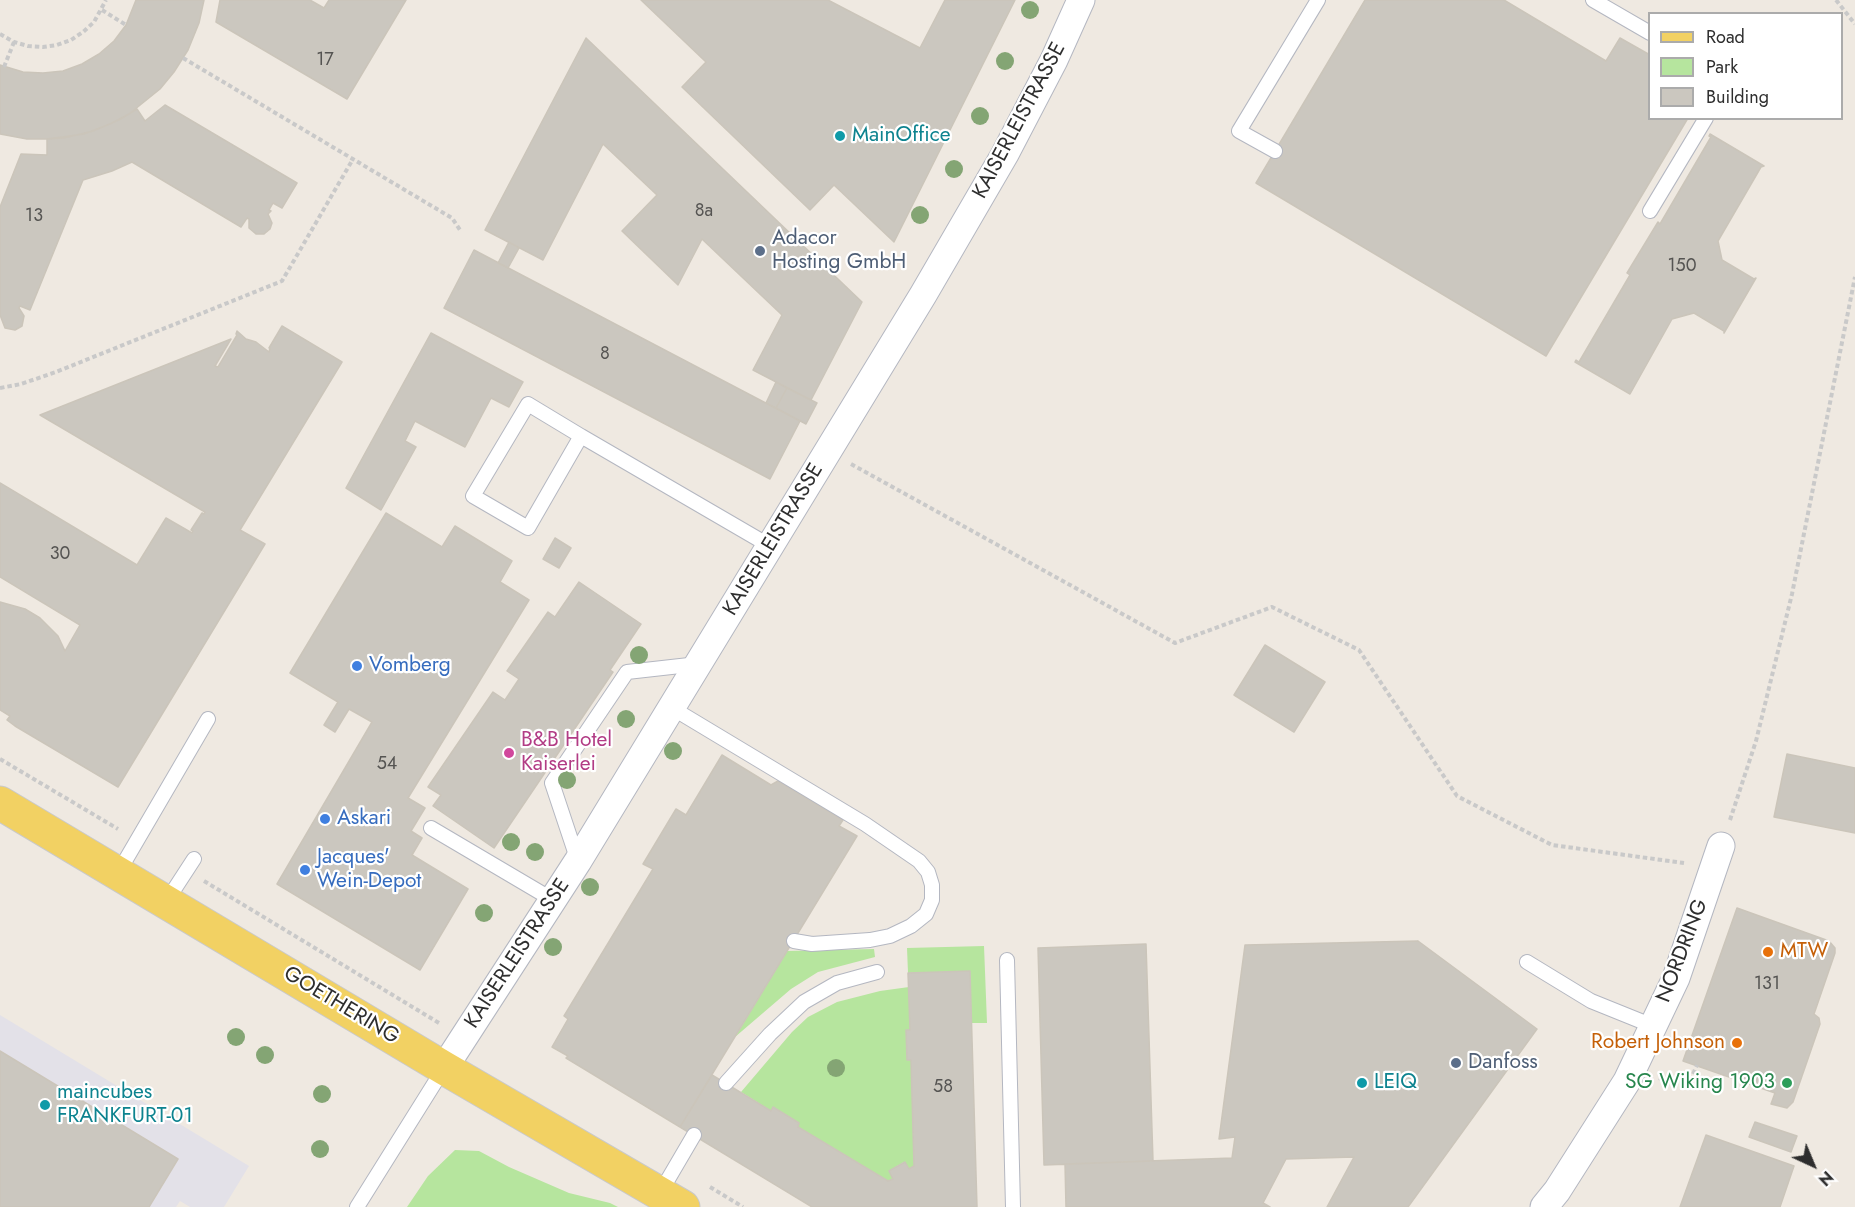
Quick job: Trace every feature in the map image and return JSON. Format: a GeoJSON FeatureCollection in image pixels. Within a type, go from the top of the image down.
{"type":"FeatureCollection","features":[{"type":"Feature","properties":{"kind":"main road","name":"GOETHERING"},"geometry":{"type":"LineString","coordinates":[[0,803],[444,1068],[671,1200]]}},
{"type":"Feature","properties":{"kind":"street","name":"KAISERLEISTRASSE"},"geometry":{"type":"LineString","coordinates":[[444,1068],[554,900],[923,295],[1005,154],[1054,60],[1081,0]]}},
{"type":"Feature","properties":{"kind":"street","name":"NORDRING"},"geometry":{"type":"LineString","coordinates":[[1544,1207],[1627,1081],[1676,978],[1718,856]]}},
{"type":"Feature","properties":{"kind":"lane"},"geometry":{"type":"LineString","coordinates":[[1275,151],[1239,131],[1318,0]]}},
{"type":"Feature","properties":{"kind":"lane"},"geometry":{"type":"LineString","coordinates":[[1593,0],[1648,32]]}},
{"type":"Feature","properties":{"kind":"lane"},"geometry":{"type":"LineString","coordinates":[[1650,210],[1705,120]]}},
{"type":"Feature","properties":{"kind":"lane"},"geometry":{"type":"LineString","coordinates":[[581,436],[528,528],[474,496],[528,404],[770,546]]}},
{"type":"Feature","properties":{"kind":"lane"},"geometry":{"type":"LineString","coordinates":[[578,861],[552,783],[627,672],[698,664]]}},
{"type":"Feature","properties":{"kind":"lane"},"geometry":{"type":"LineString","coordinates":[[672,708],[865,824],[919,861],[928,873],[932,885],[932,900],[926,914],[911,926],[890,936],[870,940],[812,944],[794,940]]}},
{"type":"Feature","properties":{"kind":"lane"},"geometry":{"type":"LineString","coordinates":[[118,873],[208,719]]}},
{"type":"Feature","properties":{"kind":"lane"},"geometry":{"type":"LineString","coordinates":[[432,828],[554,900]]}},
{"type":"Feature","properties":{"kind":"lane"},"geometry":{"type":"LineString","coordinates":[[166,902],[190,865]]}},
{"type":"Feature","properties":{"kind":"lane"},"geometry":{"type":"LineString","coordinates":[[1007,960],[1013,1207]]}},
{"type":"Feature","properties":{"kind":"lane"},"geometry":{"type":"LineString","coordinates":[[1527,962],[1591,1001],[1653,1026]]}},
{"type":"Feature","properties":{"kind":"lane"},"geometry":{"type":"LineString","coordinates":[[726,1083],[770,1034],[804,1002],[837,983],[877,972]]}},
{"type":"Feature","properties":{"kind":"lane"},"geometry":{"type":"LineString","coordinates":[[357,1207],[444,1068]]}},
{"type":"Feature","properties":{"kind":"lane"},"geometry":{"type":"LineString","coordinates":[[671,1200],[694,1135]]}},
{"type":"Feature","properties":{"kind":"path"},"geometry":{"type":"LineString","coordinates":[[0,34],[14,42],[28,46],[43,47],[71,40],[94,22],[106,0]]}},
{"type":"Feature","properties":{"kind":"path"},"geometry":{"type":"LineString","coordinates":[[1836,0],[1855,24]]}},
{"type":"Feature","properties":{"kind":"path"},"geometry":{"type":"LineString","coordinates":[[102,10],[126,25]]}},
{"type":"Feature","properties":{"kind":"path"},"geometry":{"type":"LineString","coordinates":[[4,67],[14,42]]}},
{"type":"Feature","properties":{"kind":"path"},"geometry":{"type":"LineString","coordinates":[[183,58],[452,218],[460,230]]}},
{"type":"Feature","properties":{"kind":"path"},"geometry":{"type":"LineString","coordinates":[[0,388],[21,384],[56,372],[282,281],[353,159]]}},
{"type":"Feature","properties":{"kind":"path"},"geometry":{"type":"LineString","coordinates":[[867,472],[1175,643],[1272,608],[1359,650],[1457,796],[1552,845],[1640,858],[1718,856],[1756,741],[1792,594],[1855,277]]}},
{"type":"Feature","properties":{"kind":"path"},"geometry":{"type":"LineString","coordinates":[[0,759],[136,840]]}},
{"type":"Feature","properties":{"kind":"path"},"geometry":{"type":"LineString","coordinates":[[190,865],[464,1038]]}},
{"type":"Feature","properties":{"kind":"path"},"geometry":{"type":"LineString","coordinates":[[1632,1069],[1687,1088],[1697,1065]]}},
{"type":"Feature","properties":{"kind":"shaded area","name":"maincubes FRANKFURT-01"},"geometry":{"type":"Polygon","coordinates":[[[0,1015],[249,1166],[224,1207],[190,1207],[180,1201],[176,1207],[0,1207],[0,1015]]]}},
{"type":"Feature","properties":{"kind":"green space"},"geometry":{"type":"Polygon","coordinates":[[[984,946],[987,1023],[971,1023],[970,971],[908,973],[907,948],[984,946]]]}},
{"type":"Feature","properties":{"kind":"green space"},"geometry":{"type":"Polygon","coordinates":[[[874,949],[875,957],[818,972],[791,989],[735,1037],[787,951],[874,949]]]}},
{"type":"Feature","properties":{"kind":"green space"},"geometry":{"type":"Polygon","coordinates":[[[909,987],[910,1030],[907,1030],[907,1060],[911,1060],[914,1166],[909,1169],[904,1162],[889,1171],[893,1179],[888,1181],[798,1127],[799,1123],[774,1108],[771,1111],[741,1092],[792,1032],[808,1017],[837,1002],[880,991],[909,987]]]}},
{"type":"Feature","properties":{"kind":"green space"},"geometry":{"type":"Polygon","coordinates":[[[455,1150],[479,1151],[509,1167],[569,1193],[618,1207],[407,1207],[428,1176],[455,1150]]]}},
{"type":"Feature","properties":{"kind":"building"},"geometry":{"type":"Polygon","coordinates":[[[136,0],[204,0],[199,23],[188,50],[160,89],[129,114],[84,134],[27,139],[0,134],[0,65],[23,72],[43,73],[63,71],[82,64],[99,54],[114,41],[126,25],[136,0]]]}},
{"type":"Feature","properties":{"kind":"building"},"geometry":{"type":"Polygon","coordinates":[[[220,0],[310,0],[324,8],[329,0],[406,0],[347,99],[216,22],[220,0]]]}},
{"type":"Feature","properties":{"kind":"building","name":"MainOffice"},"geometry":{"type":"Polygon","coordinates":[[[641,0],[828,0],[920,48],[945,0],[1015,0],[894,242],[834,185],[810,210],[682,87],[706,62],[641,0]]]}},
{"type":"Feature","properties":{"kind":"building"},"geometry":{"type":"Polygon","coordinates":[[[1365,0],[1504,0],[1606,61],[1620,38],[1648,54],[1648,120],[1687,120],[1546,356],[1256,183],[1365,0]]]}},
{"type":"Feature","properties":{"kind":"building"},"geometry":{"type":"Polygon","coordinates":[[[586,38],[862,302],[811,400],[753,370],[782,315],[702,239],[678,285],[622,231],[657,195],[603,144],[543,260],[485,230],[586,38]]]}},
{"type":"Feature","properties":{"kind":"building"},"geometry":{"type":"Polygon","coordinates":[[[165,105],[297,183],[282,208],[273,203],[268,214],[272,223],[270,229],[264,234],[256,234],[249,228],[247,218],[241,227],[132,162],[83,180],[30,310],[20,306],[19,308],[24,316],[22,326],[15,330],[5,328],[0,315],[0,207],[21,154],[47,155],[47,139],[64,138],[93,131],[137,109],[145,121],[165,105]]]}},
{"type":"Feature","properties":{"kind":"building"},"geometry":{"type":"Polygon","coordinates":[[[1710,134],[1764,166],[1761,167],[1718,241],[1722,260],[1754,279],[1756,278],[1724,333],[1694,313],[1672,319],[1630,394],[1575,362],[1576,360],[1579,362],[1630,275],[1627,273],[1658,222],[1660,224],[1711,137],[1710,134]]]}},
{"type":"Feature","properties":{"kind":"building"},"geometry":{"type":"Polygon","coordinates":[[[509,242],[519,248],[508,268],[498,263],[509,242]]]}},
{"type":"Feature","properties":{"kind":"building"},"geometry":{"type":"Polygon","coordinates":[[[474,250],[800,421],[770,479],[444,308],[474,250]]]}},
{"type":"Feature","properties":{"kind":"building"},"geometry":{"type":"Polygon","coordinates":[[[282,326],[342,362],[240,530],[265,544],[118,787],[15,726],[7,720],[10,716],[0,710],[0,602],[25,609],[40,618],[58,636],[65,651],[80,625],[0,577],[0,483],[137,565],[166,518],[192,533],[191,530],[205,512],[40,415],[231,339],[215,366],[218,367],[237,335],[237,331],[269,352],[282,326]]]}},
{"type":"Feature","properties":{"kind":"building"},"geometry":{"type":"Polygon","coordinates":[[[431,333],[523,382],[509,407],[491,398],[465,447],[415,421],[405,441],[416,447],[381,510],[346,488],[431,333]]]}},
{"type":"Feature","properties":{"kind":"building"},"geometry":{"type":"Polygon","coordinates":[[[776,382],[787,388],[776,408],[766,403],[776,382]]]}},
{"type":"Feature","properties":{"kind":"building"},"geometry":{"type":"Polygon","coordinates":[[[787,388],[817,403],[806,424],[776,408],[787,388]]]}},
{"type":"Feature","properties":{"kind":"building"},"geometry":{"type":"Polygon","coordinates":[[[386,513],[442,547],[455,526],[512,561],[500,582],[529,600],[408,798],[425,808],[411,831],[422,838],[412,855],[468,889],[420,970],[277,884],[372,722],[349,709],[335,732],[324,725],[338,702],[290,673],[386,513]]]}},
{"type":"Feature","properties":{"kind":"building"},"geometry":{"type":"Polygon","coordinates":[[[555,538],[571,548],[559,568],[543,559],[555,538]]]}},
{"type":"Feature","properties":{"kind":"building"},"geometry":{"type":"Polygon","coordinates":[[[579,582],[641,624],[610,670],[613,672],[494,848],[433,806],[441,795],[428,787],[493,692],[505,700],[519,679],[507,671],[548,612],[555,617],[579,582]]]}},
{"type":"Feature","properties":{"kind":"building"},"geometry":{"type":"Polygon","coordinates":[[[1265,645],[1325,682],[1294,732],[1234,695],[1265,645]]]}},
{"type":"Feature","properties":{"kind":"building"},"geometry":{"type":"Polygon","coordinates":[[[1787,754],[1855,768],[1855,833],[1774,817],[1787,754]]]}},
{"type":"Feature","properties":{"kind":"building"},"geometry":{"type":"Polygon","coordinates":[[[722,755],[771,785],[778,781],[843,820],[839,826],[857,836],[680,1127],[566,1058],[568,1056],[552,1047],[568,1019],[564,1016],[653,869],[643,864],[676,809],[686,815],[722,755]]]}},
{"type":"Feature","properties":{"kind":"building"},"geometry":{"type":"Polygon","coordinates":[[[1737,908],[1829,941],[1835,948],[1814,1014],[1819,1018],[1820,1024],[1793,1102],[1787,1108],[1771,1104],[1775,1093],[1683,1061],[1737,908]]]}},
{"type":"Feature","properties":{"kind":"building","name":"LEIQ"},"geometry":{"type":"Polygon","coordinates":[[[1418,941],[1537,1029],[1408,1207],[1327,1207],[1354,1157],[1286,1159],[1263,1203],[1270,1207],[1066,1207],[1065,1164],[1232,1158],[1235,1137],[1219,1139],[1245,945],[1418,941]]]}},
{"type":"Feature","properties":{"kind":"building"},"geometry":{"type":"Polygon","coordinates":[[[1146,944],[1153,1161],[1044,1165],[1038,948],[1146,944]]]}},
{"type":"Feature","properties":{"kind":"building"},"geometry":{"type":"Polygon","coordinates":[[[970,971],[977,1207],[812,1207],[680,1127],[712,1075],[771,1111],[773,1107],[799,1123],[798,1127],[888,1181],[893,1179],[889,1171],[905,1162],[909,1169],[914,1166],[911,1060],[907,1060],[906,1030],[910,1030],[908,973],[970,971]]]}},
{"type":"Feature","properties":{"kind":"building","name":"maincubes FRANKFURT-01"},"geometry":{"type":"Polygon","coordinates":[[[0,1051],[178,1159],[149,1207],[0,1207],[0,1051]]]}},
{"type":"Feature","properties":{"kind":"building"},"geometry":{"type":"Polygon","coordinates":[[[1755,1122],[1797,1136],[1791,1152],[1749,1137],[1755,1122]]]}},
{"type":"Feature","properties":{"kind":"building"},"geometry":{"type":"Polygon","coordinates":[[[1706,1135],[1794,1166],[1780,1207],[1680,1207],[1706,1135]]]}},
{"type":"Feature","properties":{"kind":"place","name":"MainOffice"},"geometry":{"type":"Point","coordinates":[840,136]}},
{"type":"Feature","properties":{"kind":"place","name":"Adacor Hosting GmbH"},"geometry":{"type":"Point","coordinates":[760,251]}},
{"type":"Feature","properties":{"kind":"place","name":"Vomberg"},"geometry":{"type":"Point","coordinates":[357,666]}},
{"type":"Feature","properties":{"kind":"place","name":"B&B Hotel Kaiserlei"},"geometry":{"type":"Point","coordinates":[509,753]}},
{"type":"Feature","properties":{"kind":"place","name":"Askari"},"geometry":{"type":"Point","coordinates":[325,819]}},
{"type":"Feature","properties":{"kind":"place","name":"Jacques' Wein-Depot"},"geometry":{"type":"Point","coordinates":[305,870]}},
{"type":"Feature","properties":{"kind":"place","name":"MTW"},"geometry":{"type":"Point","coordinates":[1768,952]}},
{"type":"Feature","properties":{"kind":"place","name":"Robert Johnson"},"geometry":{"type":"Point","coordinates":[1737,1043]}},
{"type":"Feature","properties":{"kind":"place","name":"Danfoss"},"geometry":{"type":"Point","coordinates":[1456,1063]}},
{"type":"Feature","properties":{"kind":"place","name":"LEIQ"},"geometry":{"type":"Point","coordinates":[1362,1083]}},
{"type":"Feature","properties":{"kind":"place","name":"SG Wiking 1903"},"geometry":{"type":"Point","coordinates":[1787,1083]}},
{"type":"Feature","properties":{"kind":"place","name":"maincubes FRANKFURT-01"},"geometry":{"type":"Point","coordinates":[45,1105]}}]}
